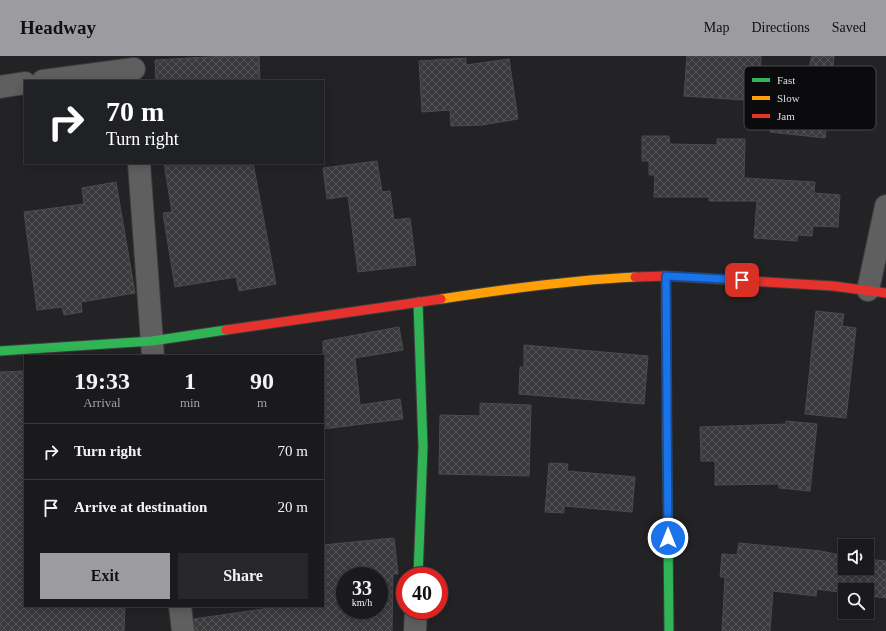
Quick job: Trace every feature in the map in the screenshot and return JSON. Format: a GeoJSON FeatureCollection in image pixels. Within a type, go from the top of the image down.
{"type":"FeatureCollection","features":[{"type":"Feature","properties":{"kind":"street"},"geometry":{"type":"LineString","coordinates":[[51,80],[135,69]]}},
{"type":"Feature","properties":{"kind":"street"},"geometry":{"type":"LineString","coordinates":[[0,87],[24,83]]}},
{"type":"Feature","properties":{"kind":"street"},"geometry":{"type":"LineString","coordinates":[[139,164],[153,348]]}},
{"type":"Feature","properties":{"kind":"street"},"geometry":{"type":"LineString","coordinates":[[0,351],[153,348],[418,302],[530,286],[596,279],[666,276],[833,286],[877,292],[886,206]]}},
{"type":"Feature","properties":{"kind":"street"},"geometry":{"type":"LineString","coordinates":[[666,276],[669,631]]}},
{"type":"Feature","properties":{"kind":"street"},"geometry":{"type":"LineString","coordinates":[[418,302],[423,447],[418,567]]}},
{"type":"Feature","properties":{"kind":"street"},"geometry":{"type":"LineString","coordinates":[[180,607],[183,631]]}},
{"type":"Feature","properties":{"kind":"street"},"geometry":{"type":"LineString","coordinates":[[415,631],[416,619]]}},
{"type":"Feature","properties":{"kind":"building"},"geometry":{"type":"Polygon","coordinates":[[[225,56],[259,56],[260,80],[156,80],[155,60],[225,56]]]}},
{"type":"Feature","properties":{"kind":"building"},"geometry":{"type":"Polygon","coordinates":[[[687,56],[761,56],[761,66],[744,66],[744,100],[684,96],[687,56]]]}},
{"type":"Feature","properties":{"kind":"building"},"geometry":{"type":"Polygon","coordinates":[[[812,56],[834,56],[833,66],[809,66],[812,56]]]}},
{"type":"Feature","properties":{"kind":"building"},"geometry":{"type":"Polygon","coordinates":[[[466,58],[466,65],[509,59],[518,119],[482,125],[451,126],[450,110],[422,112],[419,61],[466,58]]]}},
{"type":"Feature","properties":{"kind":"building"},"geometry":{"type":"Polygon","coordinates":[[[770,130],[826,130],[825,138],[770,132],[770,130]]]}},
{"type":"Feature","properties":{"kind":"building"},"geometry":{"type":"Polygon","coordinates":[[[642,136],[669,136],[670,144],[717,145],[717,139],[745,139],[744,178],[815,182],[814,193],[840,195],[838,227],[813,226],[812,236],[798,235],[797,241],[754,238],[757,201],[709,201],[709,197],[654,197],[655,175],[649,175],[649,161],[642,161],[642,136]]]}},
{"type":"Feature","properties":{"kind":"building"},"geometry":{"type":"Polygon","coordinates":[[[377,161],[382,192],[390,191],[394,220],[410,218],[416,265],[358,272],[348,196],[327,199],[323,168],[377,161]]]}},
{"type":"Feature","properties":{"kind":"building"},"geometry":{"type":"Polygon","coordinates":[[[164,164],[253,164],[276,284],[239,291],[236,277],[175,287],[163,213],[172,212],[164,164]]]}},
{"type":"Feature","properties":{"kind":"building"},"geometry":{"type":"Polygon","coordinates":[[[116,182],[135,293],[81,302],[82,312],[64,315],[62,307],[37,310],[24,212],[84,204],[82,188],[116,182]]]}},
{"type":"Feature","properties":{"kind":"building"},"geometry":{"type":"Polygon","coordinates":[[[816,311],[844,314],[842,326],[856,328],[846,418],[805,414],[816,311]]]}},
{"type":"Feature","properties":{"kind":"building"},"geometry":{"type":"Polygon","coordinates":[[[399,327],[403,350],[355,358],[360,405],[400,399],[403,419],[324,429],[323,341],[399,327]]]}},
{"type":"Feature","properties":{"kind":"building"},"geometry":{"type":"Polygon","coordinates":[[[524,345],[648,356],[644,404],[519,394],[520,367],[524,367],[524,345]]]}},
{"type":"Feature","properties":{"kind":"building"},"geometry":{"type":"Polygon","coordinates":[[[24,371],[24,607],[125,607],[124,631],[0,631],[0,372],[24,371]]]}},
{"type":"Feature","properties":{"kind":"building"},"geometry":{"type":"Polygon","coordinates":[[[480,403],[531,405],[529,476],[439,474],[440,415],[480,416],[480,403]]]}},
{"type":"Feature","properties":{"kind":"building"},"geometry":{"type":"Polygon","coordinates":[[[786,421],[817,424],[810,491],[779,488],[779,484],[715,485],[715,461],[701,461],[700,427],[786,424],[786,421]]]}},
{"type":"Feature","properties":{"kind":"building"},"geometry":{"type":"Polygon","coordinates":[[[549,463],[568,464],[567,471],[635,477],[632,512],[564,506],[564,513],[545,512],[549,463]]]}},
{"type":"Feature","properties":{"kind":"building"},"geometry":{"type":"Polygon","coordinates":[[[394,538],[397,567],[396,567],[396,574],[393,574],[392,631],[195,631],[194,619],[276,607],[324,607],[324,545],[394,538]]]}},
{"type":"Feature","properties":{"kind":"building"},"geometry":{"type":"Polygon","coordinates":[[[739,543],[821,551],[838,555],[838,575],[874,575],[874,560],[886,561],[886,598],[874,597],[874,583],[838,583],[838,592],[817,589],[816,596],[773,591],[770,631],[722,631],[725,577],[720,577],[722,554],[737,555],[739,543]]]}},
{"type":"Feature","properties":{"kind":"traffic: fast"},"geometry":{"type":"LineString","coordinates":[[418,302],[423,447],[418,567]]}},
{"type":"Feature","properties":{"kind":"traffic: fast"},"geometry":{"type":"LineString","coordinates":[[0,351],[152,341],[226,330]]}},
{"type":"Feature","properties":{"kind":"traffic: fast"},"geometry":{"type":"LineString","coordinates":[[667,438],[669,631]]}},
{"type":"Feature","properties":{"kind":"traffic: slow"},"geometry":{"type":"LineString","coordinates":[[666,276],[667,438]]}},
{"type":"Feature","properties":{"kind":"traffic: slow"},"geometry":{"type":"LineString","coordinates":[[441,299],[538,285],[635,277]]}},
{"type":"Feature","properties":{"kind":"traffic: jam"},"geometry":{"type":"LineString","coordinates":[[635,277],[666,276],[833,286],[886,293]]}},
{"type":"Feature","properties":{"kind":"traffic: jam"},"geometry":{"type":"LineString","coordinates":[[226,330],[441,299]]}},
{"type":"Feature","properties":{"kind":"route"},"geometry":{"type":"LineString","coordinates":[[668,538],[666,276],[742,280]]}}]}
